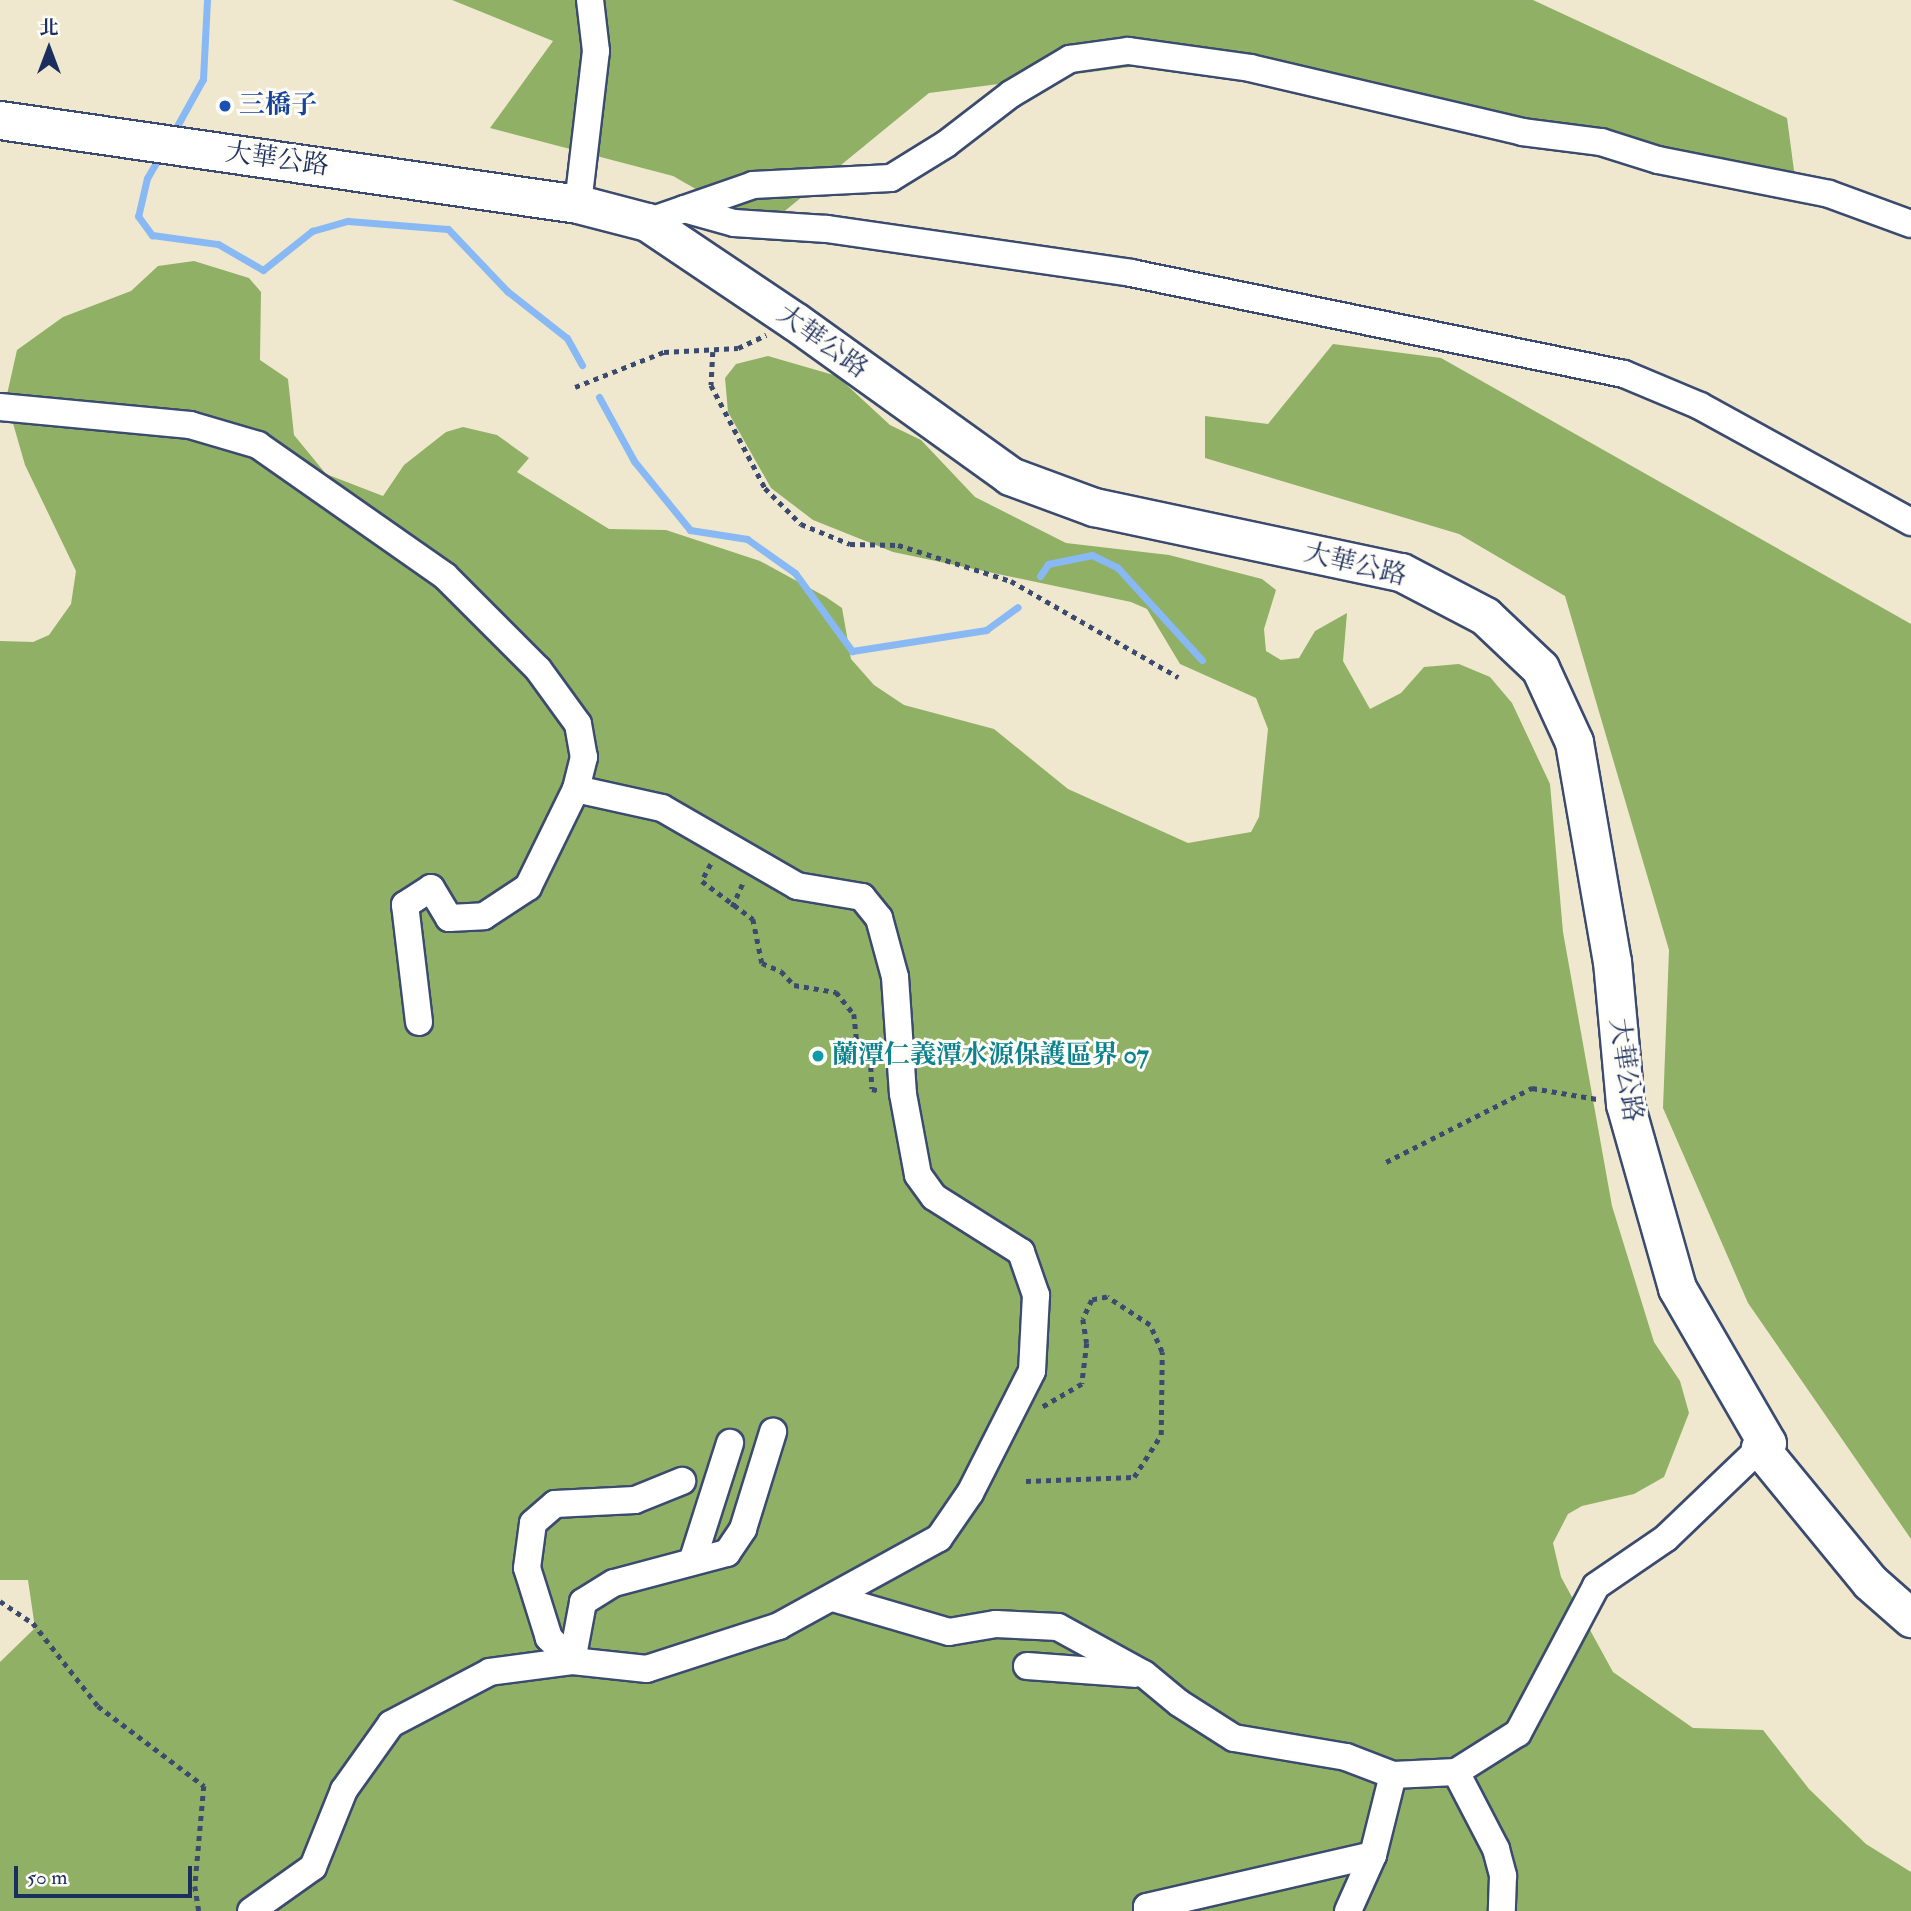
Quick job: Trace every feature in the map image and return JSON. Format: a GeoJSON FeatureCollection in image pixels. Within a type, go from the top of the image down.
{"type":"FeatureCollection","features":[{"type":"Feature","properties":{"kind":"main road","name":"大華公路"},"geometry":{"type":"LineString","coordinates":[[0,120],[578,205],[647,222],[796,322],[1010,476],[1094,507],[1401,572],[1485,616],[1540,668],[1574,742],[1612,961],[1625,1104],[1677,1288],[1767,1443],[1760,1448],[1870,1582],[1911,1618]]}},
{"type":"Feature","properties":{"kind":"street"},"geometry":{"type":"LineString","coordinates":[[578,205],[596,51],[590,0]]}},
{"type":"Feature","properties":{"kind":"street"},"geometry":{"type":"LineString","coordinates":[[647,222],[753,185],[891,178],[946,144],[1011,94],[1070,59],[1128,51],[1250,68],[1522,132],[1601,142],[1658,160],[1829,194],[1911,224]]}},
{"type":"Feature","properties":{"kind":"street"},"geometry":{"type":"LineString","coordinates":[[684,209],[734,223],[827,229],[1131,273],[1624,374],[1700,407],[1911,522]]}},
{"type":"Feature","properties":{"kind":"street"},"geometry":{"type":"LineString","coordinates":[[0,407],[190,425],[258,445],[445,576],[538,669],[578,724],[583,757],[576,789],[528,887],[484,916],[449,918],[431,888],[405,905],[419,1022]]}},
{"type":"Feature","properties":{"kind":"street"},"geometry":{"type":"LineString","coordinates":[[251,1911],[313,1867],[344,1790],[391,1724],[490,1672],[572,1661],[647,1669],[779,1626],[939,1538],[970,1493],[1032,1371],[1036,1295],[1020,1252],[934,1197],[918,1175],[903,1094],[895,977],[879,918],[862,897],[797,886],[721,845],[662,808],[576,789]]}},
{"type":"Feature","properties":{"kind":"street"},"geometry":{"type":"LineString","coordinates":[[572,1661],[583,1602],[614,1583],[693,1559],[727,1553],[743,1529],[774,1432]]}},
{"type":"Feature","properties":{"kind":"street"},"geometry":{"type":"LineString","coordinates":[[693,1559],[730,1443]]}},
{"type":"Feature","properties":{"kind":"street"},"geometry":{"type":"LineString","coordinates":[[834,1598],[949,1632],[996,1624],[1058,1627],[1144,1674],[1179,1703],[1234,1738],[1346,1757],[1393,1774],[1456,1772],[1518,1733],[1596,1586],[1666,1538],[1760,1448]]}},
{"type":"Feature","properties":{"kind":"street"},"geometry":{"type":"LineString","coordinates":[[572,1661],[550,1638],[527,1568],[533,1523],[555,1504],[635,1500],[682,1481]]}},
{"type":"Feature","properties":{"kind":"street"},"geometry":{"type":"LineString","coordinates":[[1027,1666],[1144,1674]]}},
{"type":"Feature","properties":{"kind":"street"},"geometry":{"type":"LineString","coordinates":[[1456,1772],[1496,1849],[1503,1876],[1502,1911]]}},
{"type":"Feature","properties":{"kind":"street"},"geometry":{"type":"LineString","coordinates":[[1348,1911],[1373,1855],[1393,1774]]}},
{"type":"Feature","properties":{"kind":"street"},"geometry":{"type":"LineString","coordinates":[[1147,1911],[1147,1908],[1373,1855]]}},
{"type":"Feature","properties":{"kind":"path"},"geometry":{"type":"LineString","coordinates":[[575,387],[664,352],[713,352],[738,348],[796,322]]}},
{"type":"Feature","properties":{"kind":"path"},"geometry":{"type":"LineString","coordinates":[[713,352],[710,385],[765,488],[801,524],[850,544],[898,545],[1011,581],[1178,677]]}},
{"type":"Feature","properties":{"kind":"path"},"geometry":{"type":"LineString","coordinates":[[721,845],[702,881],[753,919],[762,963],[781,971],[794,985],[836,992],[854,1014],[858,1052],[871,1067],[872,1089],[903,1094]]}},
{"type":"Feature","properties":{"kind":"path"},"geometry":{"type":"LineString","coordinates":[[1386,1162],[1532,1088],[1625,1104]]}},
{"type":"Feature","properties":{"kind":"path"},"geometry":{"type":"LineString","coordinates":[[1003,1427],[1082,1384],[1087,1343],[1083,1319],[1092,1300],[1107,1297],[1150,1325],[1162,1352],[1161,1435],[1134,1477],[1026,1480]]}},
{"type":"Feature","properties":{"kind":"path"},"geometry":{"type":"LineString","coordinates":[[0,1601],[33,1623],[98,1706],[204,1786],[195,1886],[199,1911]]}},
{"type":"Feature","properties":{"kind":"green space"},"geometry":{"type":"Polygon","coordinates":[[[452,0],[1533,0],[1787,118],[1795,178],[1153,64],[929,93],[764,228],[673,176],[490,128],[553,41],[452,0]]]}},
{"type":"Feature","properties":{"kind":"green space"},"geometry":{"type":"Polygon","coordinates":[[[194,261],[249,278],[261,292],[260,360],[288,379],[294,435],[326,474],[383,496],[404,465],[446,432],[463,427],[497,435],[529,458],[517,472],[609,529],[666,530],[760,561],[826,597],[842,608],[851,659],[874,685],[904,705],[994,729],[1068,789],[1188,843],[1251,832],[1259,817],[1268,729],[1256,698],[1180,664],[1147,609],[1131,602],[893,552],[813,520],[771,488],[728,412],[725,378],[736,364],[768,356],[837,376],[890,425],[921,440],[975,497],[1066,543],[1169,555],[1262,579],[1276,590],[1264,629],[1266,651],[1281,660],[1299,658],[1315,631],[1347,613],[1343,661],[1370,709],[1401,693],[1424,667],[1459,664],[1490,677],[1512,703],[1550,784],[1563,932],[1612,1206],[1654,1342],[1680,1381],[1689,1413],[1664,1477],[1634,1494],[1582,1506],[1568,1514],[1553,1543],[1561,1577],[1613,1672],[1693,1728],[1763,1730],[1809,1789],[1866,1844],[1911,1872],[1911,1911],[0,1911],[0,1662],[35,1628],[28,1580],[0,1580],[0,641],[33,642],[49,635],[71,604],[76,571],[25,465],[6,399],[17,350],[63,317],[131,291],[158,266],[194,261]]]}},
{"type":"Feature","properties":{"kind":"green space"},"geometry":{"type":"Polygon","coordinates":[[[1333,344],[1441,358],[1911,624],[1911,1539],[1748,1303],[1663,1108],[1669,950],[1565,596],[1459,534],[1205,458],[1205,416],[1268,424],[1333,344]]]}},
{"type":"Feature","properties":{"kind":"waterway"},"geometry":{"type":"LineString","coordinates":[[172,135],[203,79],[207,0]]}},
{"type":"Feature","properties":{"kind":"waterway"},"geometry":{"type":"LineString","coordinates":[[161,154],[147,178],[138,216],[152,235],[218,244],[263,270],[312,231],[348,221],[448,229],[507,291],[567,338],[582,365]]}},
{"type":"Feature","properties":{"kind":"waterway"},"geometry":{"type":"LineString","coordinates":[[599,397],[634,461],[690,530],[747,539],[795,573],[852,651],[986,630],[1018,607]]}},
{"type":"Feature","properties":{"kind":"waterway"},"geometry":{"type":"LineString","coordinates":[[1040,576],[1048,564],[1092,555],[1117,567],[1202,660]]}},
{"type":"Feature","properties":{"kind":"place","name":"三橋子"},"geometry":{"type":"Point","coordinates":[225,106]}},
{"type":"Feature","properties":{"kind":"place","name":"蘭潭仁義潭水源保護區界 07"},"geometry":{"type":"Point","coordinates":[818,1056]}}]}
